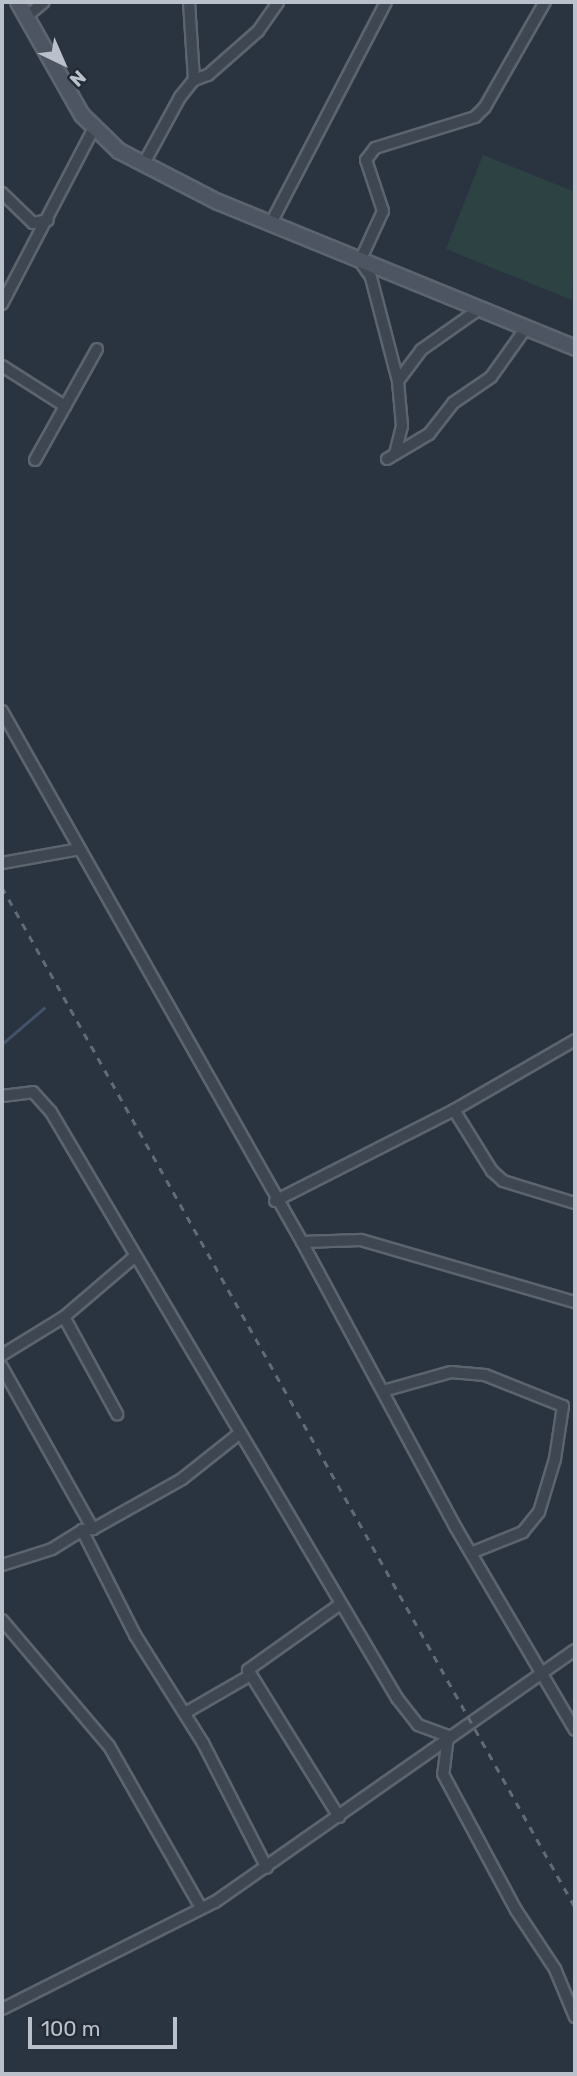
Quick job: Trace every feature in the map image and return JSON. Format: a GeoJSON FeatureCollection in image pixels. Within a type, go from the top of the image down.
{"type":"FeatureCollection","features":[{"type":"Feature","properties":{"kind":"street"},"geometry":{"type":"LineString","coordinates":[[18,2],[93,130],[142,165],[360,261],[575,348]]}},
{"type":"Feature","properties":{"kind":"street"},"geometry":{"type":"LineString","coordinates":[[26,17],[44,2]]}},
{"type":"Feature","properties":{"kind":"street"},"geometry":{"type":"LineString","coordinates":[[189,2],[194,80]]}},
{"type":"Feature","properties":{"kind":"street"},"geometry":{"type":"LineString","coordinates":[[142,165],[175,103],[194,80],[208,75],[258,31],[278,2]]}},
{"type":"Feature","properties":{"kind":"street"},"geometry":{"type":"LineString","coordinates":[[271,223],[386,2]]}},
{"type":"Feature","properties":{"kind":"street"},"geometry":{"type":"LineString","coordinates":[[360,261],[383,211],[366,160],[369,153],[475,117],[485,107],[545,2]]}},
{"type":"Feature","properties":{"kind":"street"},"geometry":{"type":"LineString","coordinates":[[2,304],[93,130]]}},
{"type":"Feature","properties":{"kind":"street"},"geometry":{"type":"LineString","coordinates":[[2,193],[33,223],[48,220]]}},
{"type":"Feature","properties":{"kind":"street"},"geometry":{"type":"LineString","coordinates":[[360,261],[371,277],[398,381],[402,426],[391,456],[429,434],[453,403],[491,377],[526,328]]}},
{"type":"Feature","properties":{"kind":"street"},"geometry":{"type":"LineString","coordinates":[[398,381],[421,350],[478,310]]}},
{"type":"Feature","properties":{"kind":"street"},"geometry":{"type":"LineString","coordinates":[[35,460],[97,349]]}},
{"type":"Feature","properties":{"kind":"street"},"geometry":{"type":"LineString","coordinates":[[2,366],[65,406]]}},
{"type":"Feature","properties":{"kind":"street"},"geometry":{"type":"LineString","coordinates":[[2,710],[275,1200],[302,1242],[471,1553],[575,1730]]}},
{"type":"Feature","properties":{"kind":"street"},"geometry":{"type":"LineString","coordinates":[[2,863],[80,849]]}},
{"type":"Feature","properties":{"kind":"street"},"geometry":{"type":"LineString","coordinates":[[275,1200],[454,1110],[575,1040]]}},
{"type":"Feature","properties":{"kind":"street"},"geometry":{"type":"LineString","coordinates":[[2,1096],[23,1091],[38,1096],[77,1153],[133,1258],[240,1433],[339,1605],[412,1719],[433,1734],[448,1736]]}},
{"type":"Feature","properties":{"kind":"street"},"geometry":{"type":"LineString","coordinates":[[454,1110],[492,1171],[503,1181],[575,1203]]}},
{"type":"Feature","properties":{"kind":"street"},"geometry":{"type":"LineString","coordinates":[[302,1242],[361,1240],[575,1302]]}},
{"type":"Feature","properties":{"kind":"street"},"geometry":{"type":"LineString","coordinates":[[2,1356],[64,1317],[133,1258]]}},
{"type":"Feature","properties":{"kind":"street"},"geometry":{"type":"LineString","coordinates":[[64,1317],[117,1414]]}},
{"type":"Feature","properties":{"kind":"street"},"geometry":{"type":"LineString","coordinates":[[2,1367],[88,1529],[135,1635],[185,1713],[267,1868]]}},
{"type":"Feature","properties":{"kind":"street"},"geometry":{"type":"LineString","coordinates":[[383,1391],[451,1372],[485,1375],[563,1406],[555,1459],[539,1512],[523,1532],[471,1553]]}},
{"type":"Feature","properties":{"kind":"street"},"geometry":{"type":"LineString","coordinates":[[2,1553],[5,1564],[52,1549],[183,1479],[240,1433]]}},
{"type":"Feature","properties":{"kind":"street"},"geometry":{"type":"LineString","coordinates":[[339,1605],[251,1663],[249,1676],[339,1817]]}},
{"type":"Feature","properties":{"kind":"street"},"geometry":{"type":"LineString","coordinates":[[2,1620],[109,1746],[201,1908]]}},
{"type":"Feature","properties":{"kind":"street"},"geometry":{"type":"LineString","coordinates":[[2,2009],[201,1908],[267,1868],[448,1736],[575,1650]]}},
{"type":"Feature","properties":{"kind":"street"},"geometry":{"type":"LineString","coordinates":[[185,1713],[249,1676]]}},
{"type":"Feature","properties":{"kind":"street"},"geometry":{"type":"LineString","coordinates":[[448,1736],[443,1774],[516,1910],[555,1969],[575,2017]]}},
{"type":"Feature","properties":{"kind":"green space"},"geometry":{"type":"Polygon","coordinates":[[[483,155],[575,192],[572,300],[446,249],[483,155]]]}},
{"type":"Feature","properties":{"kind":"waterway"},"geometry":{"type":"LineString","coordinates":[[2,1044],[44,1008]]}},
{"type":"Feature","properties":{"kind":"railway"},"geometry":{"type":"LineString","coordinates":[[2,887],[575,1907]]}}]}
